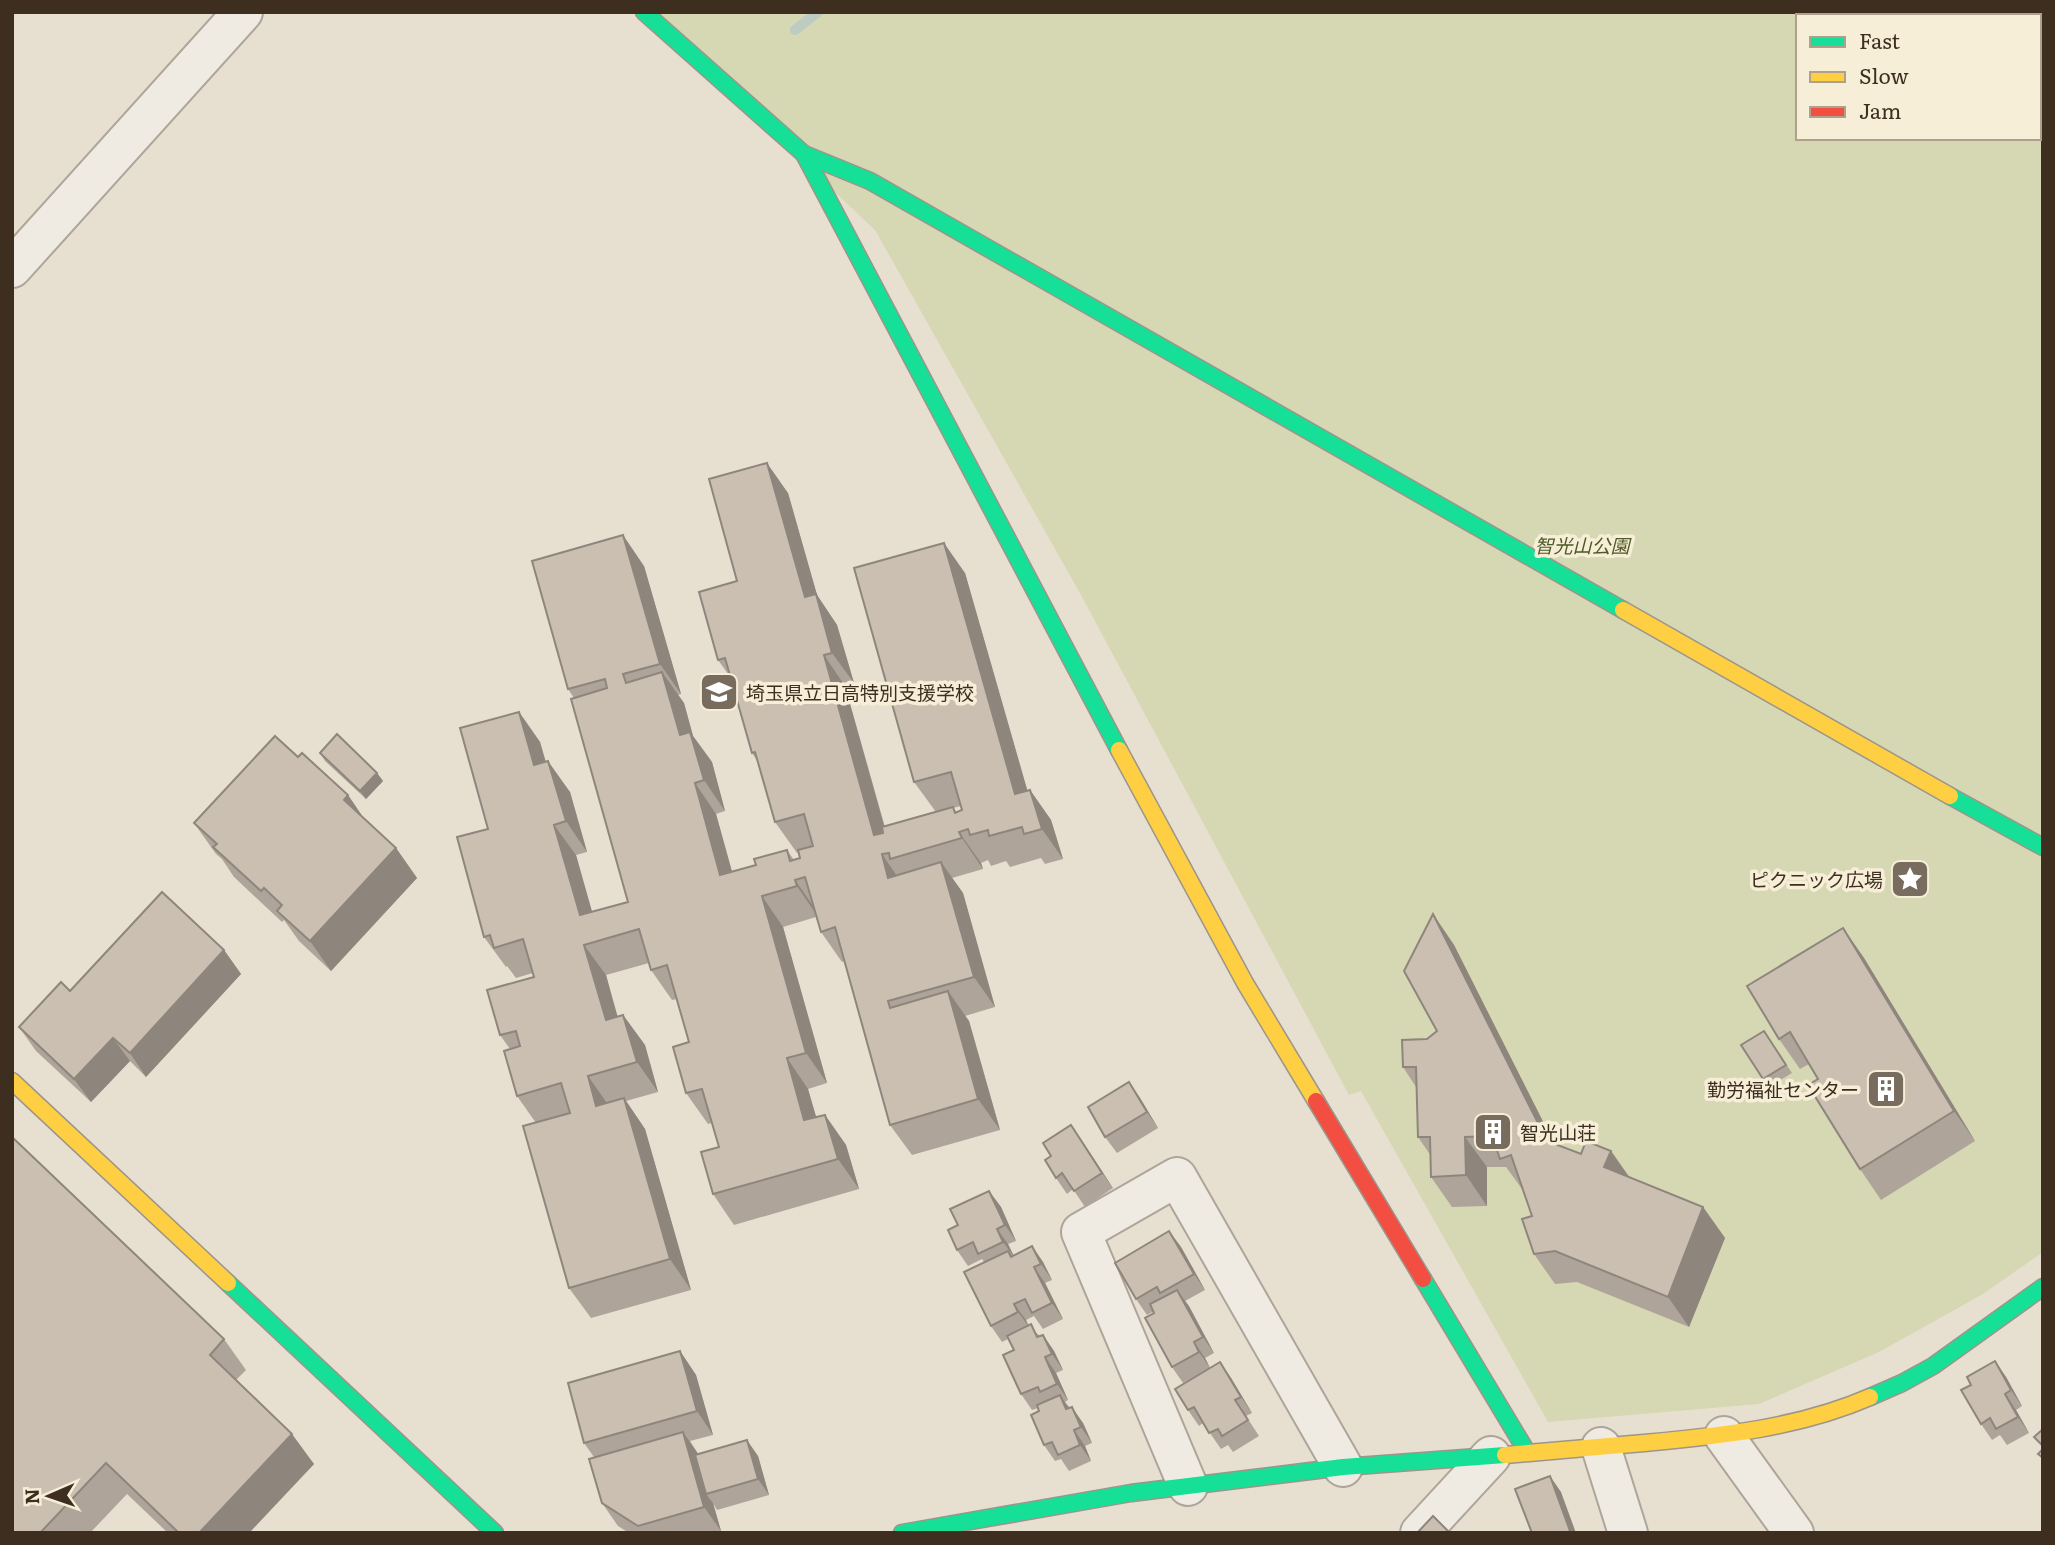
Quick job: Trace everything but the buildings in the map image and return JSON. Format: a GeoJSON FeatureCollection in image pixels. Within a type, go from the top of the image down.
{"type":"FeatureCollection","features":[{"type":"Feature","properties":{"kind":"street"},"geometry":{"type":"LineString","coordinates":[[12,268],[243,12]]}},
{"type":"Feature","properties":{"kind":"street"},"geometry":{"type":"LineString","coordinates":[[644,12],[804,154],[870,181],[2043,847]]}},
{"type":"Feature","properties":{"kind":"street"},"geometry":{"type":"LineString","coordinates":[[804,154],[1143,796],[1509,1454]]}},
{"type":"Feature","properties":{"kind":"street"},"geometry":{"type":"LineString","coordinates":[[12,1081],[495,1533]]}},
{"type":"Feature","properties":{"kind":"street"},"geometry":{"type":"LineString","coordinates":[[1188,1486],[1081,1232],[1177,1177],[1343,1467]]}},
{"type":"Feature","properties":{"kind":"street"},"geometry":{"type":"LineString","coordinates":[[902,1533],[1131,1493],[1343,1467],[1724,1436],[1807,1419],[1852,1405],[1933,1366],[2043,1287]]}},
{"type":"Feature","properties":{"kind":"street"},"geometry":{"type":"LineString","coordinates":[[1724,1436],[1794,1533]]}},
{"type":"Feature","properties":{"kind":"street"},"geometry":{"type":"LineString","coordinates":[[1601,1447],[1628,1533]]}},
{"type":"Feature","properties":{"kind":"street"},"geometry":{"type":"LineString","coordinates":[[1420,1533],[1509,1454]]}},
{"type":"Feature","properties":{"kind":"green space","name":"智光山公園"},"geometry":{"type":"Polygon","coordinates":[[[644,12],[2043,12],[2043,1252],[1983,1294],[1879,1352],[1759,1404],[1548,1422],[1361,1091],[1349,1095],[1081,595],[875,230],[644,12]]]}},
{"type":"Feature","properties":{"kind":"waterway"},"geometry":{"type":"LineString","coordinates":[[795,30],[818,12]]}},
{"type":"Feature","properties":{"kind":"traffic: fast"},"geometry":{"type":"LineString","coordinates":[[644,12],[804,154],[1119,750]]}},
{"type":"Feature","properties":{"kind":"traffic: fast"},"geometry":{"type":"LineString","coordinates":[[804,154],[870,181],[1623,610]]}},
{"type":"Feature","properties":{"kind":"traffic: fast"},"geometry":{"type":"LineString","coordinates":[[1950,796],[2043,847]]}},
{"type":"Feature","properties":{"kind":"traffic: fast"},"geometry":{"type":"LineString","coordinates":[[1423,1279],[1527,1452]]}},
{"type":"Feature","properties":{"kind":"traffic: fast"},"geometry":{"type":"LineString","coordinates":[[228,1283],[495,1533]]}},
{"type":"Feature","properties":{"kind":"traffic: fast"},"geometry":{"type":"LineString","coordinates":[[1870,1397],[1933,1366],[2043,1287]]}},
{"type":"Feature","properties":{"kind":"traffic: fast"},"geometry":{"type":"LineString","coordinates":[[902,1533],[1131,1493],[1343,1467],[1505,1455]]}},
{"type":"Feature","properties":{"kind":"traffic: slow"},"geometry":{"type":"LineString","coordinates":[[1623,610],[1950,796]]}},
{"type":"Feature","properties":{"kind":"traffic: slow"},"geometry":{"type":"LineString","coordinates":[[1119,750],[1245,983],[1316,1101]]}},
{"type":"Feature","properties":{"kind":"traffic: slow"},"geometry":{"type":"LineString","coordinates":[[12,1081],[228,1283]]}},
{"type":"Feature","properties":{"kind":"traffic: slow"},"geometry":{"type":"LineString","coordinates":[[1505,1455],[1730,1434],[1815,1416],[1870,1397]]}},
{"type":"Feature","properties":{"kind":"traffic: jam"},"geometry":{"type":"LineString","coordinates":[[1316,1101],[1423,1279]]}},
{"type":"Feature","properties":{"kind":"place","name":"埼玉県立日高特別支援学校"},"geometry":{"type":"Point","coordinates":[719,692]}},
{"type":"Feature","properties":{"kind":"place","name":"ピクニック広場"},"geometry":{"type":"Point","coordinates":[1910,879]}},
{"type":"Feature","properties":{"kind":"place","name":"勤労福祉センター"},"geometry":{"type":"Point","coordinates":[1886,1089]}},
{"type":"Feature","properties":{"kind":"place","name":"智光山荘"},"geometry":{"type":"Point","coordinates":[1493,1132]}}]}
